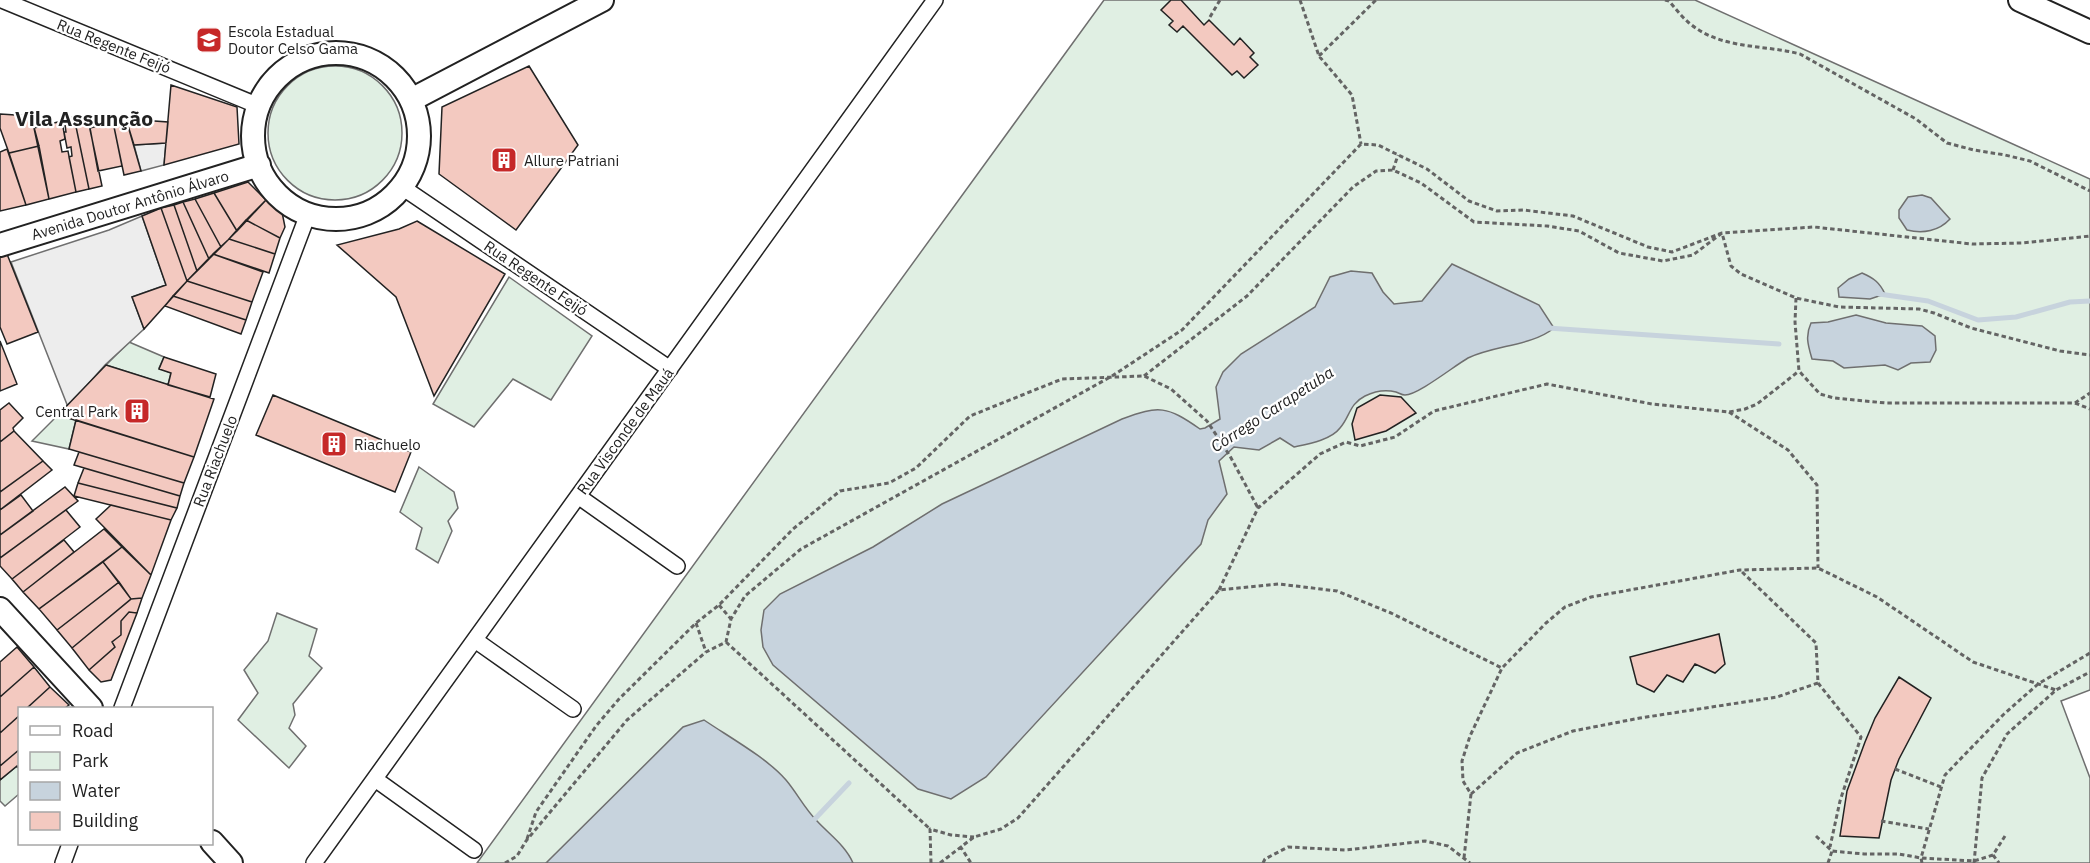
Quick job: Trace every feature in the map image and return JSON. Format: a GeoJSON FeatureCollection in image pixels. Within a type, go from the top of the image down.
{"type":"FeatureCollection","features":[{"type":"Feature","properties":{"kind":"street","name":"Rua Regente Feijó"},"geometry":{"type":"LineString","coordinates":[[2,0],[259,106]]}},
{"type":"Feature","properties":{"kind":"street"},"geometry":{"type":"LineString","coordinates":[[411,100],[602,0]]}},
{"type":"Feature","properties":{"kind":"street","name":"Rua Visconde de Mauá"},"geometry":{"type":"LineString","coordinates":[[314,863],[935,0]]}},
{"type":"Feature","properties":{"kind":"street"},"geometry":{"type":"LineString","coordinates":[[2020,0],[2090,32]]}},
{"type":"Feature","properties":{"kind":"street"},"geometry":{"type":"LineString","coordinates":[[333,53],[358,56],[382,67],[402,85],[411,100],[417,120],[419,142],[415,163],[402,187],[386,203],[362,215],[336,219],[308,214],[294,207],[279,196],[267,182],[259,165],[254,137],[259,106],[272,84],[285,71],[307,58],[333,53]]}},
{"type":"Feature","properties":{"kind":"street","name":"Avenida Doutor Antônio Álvaro"},"geometry":{"type":"LineString","coordinates":[[0,245],[259,165]]}},
{"type":"Feature","properties":{"kind":"street","name":"Rua Regente Feijó"},"geometry":{"type":"LineString","coordinates":[[402,187],[670,369]]}},
{"type":"Feature","properties":{"kind":"street","name":"Rua Riachuelo"},"geometry":{"type":"LineString","coordinates":[[122,707],[308,214]]}},
{"type":"Feature","properties":{"kind":"street"},"geometry":{"type":"LineString","coordinates":[[578,496],[677,566]]}},
{"type":"Feature","properties":{"kind":"street"},"geometry":{"type":"LineString","coordinates":[[0,609],[90,707]]}},
{"type":"Feature","properties":{"kind":"street"},"geometry":{"type":"LineString","coordinates":[[475,640],[573,709]]}},
{"type":"Feature","properties":{"kind":"street"},"geometry":{"type":"LineString","coordinates":[[375,779],[474,850]]}},
{"type":"Feature","properties":{"kind":"street"},"geometry":{"type":"LineString","coordinates":[[213,843],[231,863]]}},
{"type":"Feature","properties":{"kind":"street"},"geometry":{"type":"LineString","coordinates":[[63,863],[69,845]]}},
{"type":"Feature","properties":{"kind":"path"},"geometry":{"type":"LineString","coordinates":[[1210,17],[1220,0]]}},
{"type":"Feature","properties":{"kind":"path"},"geometry":{"type":"LineString","coordinates":[[1300,0],[1319,56],[1352,95],[1360,144]]}},
{"type":"Feature","properties":{"kind":"path"},"geometry":{"type":"LineString","coordinates":[[1319,56],[1376,0]]}},
{"type":"Feature","properties":{"kind":"path"},"geometry":{"type":"LineString","coordinates":[[1665,0],[1669,1],[1689,23],[1717,40],[1800,54],[1916,119],[1947,143],[2030,161],[2090,191]]}},
{"type":"Feature","properties":{"kind":"path"},"geometry":{"type":"LineString","coordinates":[[726,642],[731,619],[745,596],[801,549],[1112,376],[1182,330],[1360,144],[1378,145],[1427,169],[1468,201],[1497,211],[1523,210],[1574,216],[1648,247],[1672,252],[1722,233],[1814,227],[1972,244],[2022,243],[2090,236]]}},
{"type":"Feature","properties":{"kind":"path"},"geometry":{"type":"LineString","coordinates":[[1393,170],[1398,155]]}},
{"type":"Feature","properties":{"kind":"path"},"geometry":{"type":"LineString","coordinates":[[1144,376],[1247,296],[1353,186],[1376,171],[1393,170],[1421,183],[1474,222],[1547,226],[1579,231],[1618,253],[1663,261],[1693,255],[1722,233]]}},
{"type":"Feature","properties":{"kind":"path"},"geometry":{"type":"LineString","coordinates":[[1722,233],[1731,266],[1741,274],[1796,298],[1839,307],[1919,309],[1971,328],[2060,351],[2090,355]]}},
{"type":"Feature","properties":{"kind":"path"},"geometry":{"type":"LineString","coordinates":[[1796,298],[1795,322],[1799,371],[1820,394],[1834,398],[1886,403],[2075,403],[2090,409]]}},
{"type":"Feature","properties":{"kind":"path"},"geometry":{"type":"LineString","coordinates":[[940,863],[974,837],[1001,829],[1018,818],[1219,590],[1258,508],[1320,454],[1346,442],[1360,446],[1395,437],[1434,411],[1547,384],[1652,404],[1729,412],[1757,404],[1799,371]]}},
{"type":"Feature","properties":{"kind":"path"},"geometry":{"type":"LineString","coordinates":[[526,841],[536,812],[596,726],[638,678],[719,605],[793,529],[840,491],[889,483],[916,468],[970,416],[1062,379],[1144,376],[1172,389],[1207,421],[1230,456],[1258,508]]}},
{"type":"Feature","properties":{"kind":"path"},"geometry":{"type":"LineString","coordinates":[[2075,403],[2090,393]]}},
{"type":"Feature","properties":{"kind":"path"},"geometry":{"type":"LineString","coordinates":[[1729,412],[1788,450],[1816,484],[1818,568]]}},
{"type":"Feature","properties":{"kind":"path"},"geometry":{"type":"LineString","coordinates":[[1464,858],[1471,794],[1463,781],[1462,761],[1470,736],[1502,668],[1565,607],[1591,597],[1740,570],[1818,568],[1877,597],[1973,662],[2056,690]]}},
{"type":"Feature","properties":{"kind":"path"},"geometry":{"type":"LineString","coordinates":[[1740,570],[1816,643],[1818,683],[1861,737],[1840,801],[1828,863]]}},
{"type":"Feature","properties":{"kind":"path"},"geometry":{"type":"LineString","coordinates":[[1219,590],[1279,584],[1337,591],[1391,613],[1502,668]]}},
{"type":"Feature","properties":{"kind":"path"},"geometry":{"type":"LineString","coordinates":[[719,605],[731,619]]}},
{"type":"Feature","properties":{"kind":"path"},"geometry":{"type":"LineString","coordinates":[[696,624],[706,652]]}},
{"type":"Feature","properties":{"kind":"path"},"geometry":{"type":"LineString","coordinates":[[514,863],[526,841],[627,720],[706,652],[726,642]]}},
{"type":"Feature","properties":{"kind":"path"},"geometry":{"type":"LineString","coordinates":[[726,642],[930,828],[951,835],[974,837]]}},
{"type":"Feature","properties":{"kind":"path"},"geometry":{"type":"LineString","coordinates":[[1922,863],[1921,858],[1945,776],[2003,715],[2038,684],[2090,653]]}},
{"type":"Feature","properties":{"kind":"path"},"geometry":{"type":"LineString","coordinates":[[1974,862],[1982,778],[2007,734],[2056,690],[2090,672]]}},
{"type":"Feature","properties":{"kind":"path"},"geometry":{"type":"LineString","coordinates":[[1471,794],[1517,753],[1573,731],[1640,718],[1777,697],[1818,683]]}},
{"type":"Feature","properties":{"kind":"path"},"geometry":{"type":"LineString","coordinates":[[1895,769],[1941,787]]}},
{"type":"Feature","properties":{"kind":"path"},"geometry":{"type":"LineString","coordinates":[[1881,820],[1929,829]]}},
{"type":"Feature","properties":{"kind":"path"},"geometry":{"type":"LineString","coordinates":[[930,828],[931,863]]}},
{"type":"Feature","properties":{"kind":"path"},"geometry":{"type":"LineString","coordinates":[[1816,836],[1831,850],[1974,862],[1993,855],[2005,836]]}},
{"type":"Feature","properties":{"kind":"path"},"geometry":{"type":"LineString","coordinates":[[1263,863],[1264,859],[1288,847],[1346,850],[1425,841],[1448,846],[1470,863]]}},
{"type":"Feature","properties":{"kind":"path"},"geometry":{"type":"LineString","coordinates":[[960,846],[971,863]]}},
{"type":"Feature","properties":{"kind":"path"},"geometry":{"type":"LineString","coordinates":[[1993,855],[1999,863]]}},
{"type":"Feature","properties":{"kind":"path"},"geometry":{"type":"LineString","coordinates":[[506,863],[517,856]]}},
{"type":"Feature","properties":{"kind":"green space"},"geometry":{"type":"Polygon","coordinates":[[[1104,0],[1695,0],[2090,179],[2090,690],[2061,701],[2090,778],[2090,863],[477,863],[1104,0]]]}},
{"type":"Feature","properties":{"kind":"green space"},"geometry":{"type":"Polygon","coordinates":[[[335,66],[361,71],[383,85],[397,107],[402,133],[397,159],[383,181],[361,195],[335,200],[309,195],[287,181],[273,159],[268,133],[273,107],[287,85],[309,71],[335,66]]]}},
{"type":"Feature","properties":{"kind":"green space"},"geometry":{"type":"Polygon","coordinates":[[[509,277],[592,336],[551,400],[513,379],[474,427],[433,404],[509,277]]]}},
{"type":"Feature","properties":{"kind":"green space"},"geometry":{"type":"Polygon","coordinates":[[[129,342],[164,357],[159,368],[171,373],[168,385],[106,365],[129,342]]]}},
{"type":"Feature","properties":{"kind":"green space"},"geometry":{"type":"Polygon","coordinates":[[[58,415],[76,420],[69,449],[32,441],[58,415]]]}},
{"type":"Feature","properties":{"kind":"green space"},"geometry":{"type":"Polygon","coordinates":[[[419,467],[454,492],[458,508],[448,521],[452,531],[438,563],[416,549],[422,528],[400,512],[419,467]]]}},
{"type":"Feature","properties":{"kind":"green space"},"geometry":{"type":"Polygon","coordinates":[[[277,613],[317,629],[309,656],[322,668],[293,704],[295,715],[289,728],[306,746],[289,768],[238,720],[258,693],[244,670],[268,641],[277,613]]]}},
{"type":"Feature","properties":{"kind":"green space"},"geometry":{"type":"Polygon","coordinates":[[[17,766],[18,795],[5,806],[0,801],[0,780],[17,766]]]}},
{"type":"Feature","properties":{"kind":"shaded area"},"geometry":{"type":"Polygon","coordinates":[[[166,143],[164,165],[141,171],[134,145],[166,143]]]}},
{"type":"Feature","properties":{"kind":"shaded area"},"geometry":{"type":"Polygon","coordinates":[[[142,216],[166,285],[132,297],[144,329],[105,365],[68,407],[11,262],[109,230],[142,216]]]}},
{"type":"Feature","properties":{"kind":"water"},"geometry":{"type":"Polygon","coordinates":[[[1922,195],[1931,198],[1950,219],[1930,230],[1919,232],[1907,230],[1899,218],[1899,210],[1908,197],[1922,195]]]}},
{"type":"Feature","properties":{"kind":"water"},"geometry":{"type":"Polygon","coordinates":[[[1452,264],[1539,305],[1554,328],[1524,342],[1468,358],[1411,394],[1384,391],[1365,396],[1356,403],[1336,432],[1319,441],[1294,447],[1280,438],[1259,450],[1234,447],[1219,461],[1227,494],[1208,520],[1201,544],[986,777],[951,799],[918,789],[773,665],[763,647],[761,630],[764,610],[780,594],[873,547],[942,504],[1122,419],[1145,411],[1162,410],[1179,416],[1200,429],[1205,428],[1220,419],[1216,387],[1223,372],[1241,354],[1315,307],[1330,277],[1351,271],[1372,273],[1383,292],[1394,304],[1422,301],[1452,264]]]}},
{"type":"Feature","properties":{"kind":"water"},"geometry":{"type":"Polygon","coordinates":[[[1862,273],[1876,281],[1885,294],[1870,299],[1839,297],[1838,288],[1849,279],[1862,273]]]}},
{"type":"Feature","properties":{"kind":"water"},"geometry":{"type":"Polygon","coordinates":[[[1856,315],[1886,323],[1922,326],[1935,336],[1936,350],[1930,362],[1911,363],[1898,370],[1885,365],[1844,368],[1833,361],[1812,359],[1808,345],[1811,323],[1828,322],[1856,315]]]}},
{"type":"Feature","properties":{"kind":"water"},"geometry":{"type":"Polygon","coordinates":[[[704,720],[778,772],[813,816],[842,846],[853,863],[546,863],[683,727],[704,720]]]}},
{"type":"Feature","properties":{"kind":"building"},"geometry":{"type":"Polygon","coordinates":[[[1171,0],[1181,0],[1204,25],[1209,20],[1234,45],[1240,38],[1254,53],[1250,57],[1258,65],[1244,78],[1237,71],[1232,75],[1183,26],[1177,32],[1169,25],[1173,21],[1161,10],[1171,0]]]}},
{"type":"Feature","properties":{"kind":"building","name":"Allure Patriani"},"geometry":{"type":"Polygon","coordinates":[[[529,66],[578,145],[516,230],[439,174],[442,107],[529,66]]]}},
{"type":"Feature","properties":{"kind":"building"},"geometry":{"type":"Polygon","coordinates":[[[171,85],[237,107],[239,144],[164,165],[171,85]]]}},
{"type":"Feature","properties":{"kind":"building"},"geometry":{"type":"Polygon","coordinates":[[[0,114],[31,116],[39,146],[9,153],[0,128],[0,114]]]}},
{"type":"Feature","properties":{"kind":"building"},"geometry":{"type":"Polygon","coordinates":[[[74,117],[88,120],[102,186],[89,189],[74,117]]]}},
{"type":"Feature","properties":{"kind":"building"},"geometry":{"type":"Polygon","coordinates":[[[74,117],[89,189],[76,192],[69,157],[72,156],[71,147],[67,148],[64,132],[66,132],[64,118],[74,117]]]}},
{"type":"Feature","properties":{"kind":"building"},"geometry":{"type":"Polygon","coordinates":[[[126,119],[141,171],[124,175],[113,122],[126,119]]]}},
{"type":"Feature","properties":{"kind":"building"},"geometry":{"type":"Polygon","coordinates":[[[126,119],[168,122],[166,143],[134,145],[126,119]]]}},
{"type":"Feature","properties":{"kind":"building"},"geometry":{"type":"Polygon","coordinates":[[[62,121],[65,139],[60,141],[62,152],[68,151],[76,192],[49,199],[34,128],[62,121]]]}},
{"type":"Feature","properties":{"kind":"building"},"geometry":{"type":"Polygon","coordinates":[[[113,122],[122,166],[98,171],[90,128],[113,122]]]}},
{"type":"Feature","properties":{"kind":"building"},"geometry":{"type":"Polygon","coordinates":[[[39,146],[49,199],[26,205],[9,153],[39,146]]]}},
{"type":"Feature","properties":{"kind":"building"},"geometry":{"type":"Polygon","coordinates":[[[7,149],[26,205],[0,211],[0,152],[7,149]]]}},
{"type":"Feature","properties":{"kind":"building"},"geometry":{"type":"Polygon","coordinates":[[[248,182],[266,200],[237,231],[214,193],[248,182]]]}},
{"type":"Feature","properties":{"kind":"building"},"geometry":{"type":"Polygon","coordinates":[[[214,193],[237,231],[221,247],[195,199],[214,193]]]}},
{"type":"Feature","properties":{"kind":"building"},"geometry":{"type":"Polygon","coordinates":[[[195,199],[221,247],[209,259],[183,202],[195,199]]]}},
{"type":"Feature","properties":{"kind":"building"},"geometry":{"type":"Polygon","coordinates":[[[266,200],[282,212],[285,227],[280,238],[246,220],[266,200]]]}},
{"type":"Feature","properties":{"kind":"building"},"geometry":{"type":"Polygon","coordinates":[[[183,202],[209,259],[197,271],[174,205],[183,202]]]}},
{"type":"Feature","properties":{"kind":"building"},"geometry":{"type":"Polygon","coordinates":[[[174,205],[197,271],[187,281],[161,208],[174,205]]]}},
{"type":"Feature","properties":{"kind":"building"},"geometry":{"type":"Polygon","coordinates":[[[161,208],[187,281],[144,329],[132,297],[166,285],[142,216],[161,208]]]}},
{"type":"Feature","properties":{"kind":"building"},"geometry":{"type":"Polygon","coordinates":[[[246,220],[280,238],[275,254],[229,239],[246,220]]]}},
{"type":"Feature","properties":{"kind":"building"},"geometry":{"type":"Polygon","coordinates":[[[417,221],[505,274],[434,396],[396,297],[337,245],[399,229],[417,221]]]}},
{"type":"Feature","properties":{"kind":"building"},"geometry":{"type":"Polygon","coordinates":[[[229,239],[275,254],[269,273],[213,254],[229,239]]]}},
{"type":"Feature","properties":{"kind":"building"},"geometry":{"type":"Polygon","coordinates":[[[7,254],[38,332],[7,344],[0,327],[0,256],[7,254]]]}},
{"type":"Feature","properties":{"kind":"building"},"geometry":{"type":"Polygon","coordinates":[[[213,254],[263,272],[252,302],[187,281],[213,254]]]}},
{"type":"Feature","properties":{"kind":"building"},"geometry":{"type":"Polygon","coordinates":[[[187,281],[252,302],[246,320],[173,296],[187,281]]]}},
{"type":"Feature","properties":{"kind":"building"},"geometry":{"type":"Polygon","coordinates":[[[173,296],[246,320],[241,334],[165,306],[173,296]]]}},
{"type":"Feature","properties":{"kind":"building"},"geometry":{"type":"Polygon","coordinates":[[[0,341],[17,384],[0,391],[0,341]]]}},
{"type":"Feature","properties":{"kind":"building"},"geometry":{"type":"Polygon","coordinates":[[[164,357],[216,374],[210,397],[168,385],[171,373],[159,369],[164,357]]]}},
{"type":"Feature","properties":{"kind":"building","name":"Central Park"},"geometry":{"type":"Polygon","coordinates":[[[106,365],[214,399],[194,457],[58,415],[106,365]]]}},
{"type":"Feature","properties":{"kind":"building","name":"Riachuelo"},"geometry":{"type":"Polygon","coordinates":[[[273,395],[411,452],[395,492],[256,435],[273,395]]]}},
{"type":"Feature","properties":{"kind":"building"},"geometry":{"type":"Polygon","coordinates":[[[1380,395],[1401,397],[1416,413],[1386,431],[1355,440],[1352,424],[1357,408],[1380,395]]]}},
{"type":"Feature","properties":{"kind":"building"},"geometry":{"type":"Polygon","coordinates":[[[9,403],[23,418],[13,428],[14,431],[0,442],[0,410],[9,403]]]}},
{"type":"Feature","properties":{"kind":"building"},"geometry":{"type":"Polygon","coordinates":[[[76,420],[194,457],[184,483],[69,449],[76,420]]]}},
{"type":"Feature","properties":{"kind":"building"},"geometry":{"type":"Polygon","coordinates":[[[14,431],[43,461],[0,492],[0,442],[14,431]]]}},
{"type":"Feature","properties":{"kind":"building"},"geometry":{"type":"Polygon","coordinates":[[[79,452],[184,483],[180,496],[74,465],[79,452]]]}},
{"type":"Feature","properties":{"kind":"building"},"geometry":{"type":"Polygon","coordinates":[[[43,461],[52,470],[0,510],[0,492],[43,461]]]}},
{"type":"Feature","properties":{"kind":"building"},"geometry":{"type":"Polygon","coordinates":[[[84,468],[180,496],[177,508],[78,483],[84,468]]]}},
{"type":"Feature","properties":{"kind":"building"},"geometry":{"type":"Polygon","coordinates":[[[78,483],[177,508],[171,520],[74,496],[78,483]]]}},
{"type":"Feature","properties":{"kind":"building"},"geometry":{"type":"Polygon","coordinates":[[[65,487],[78,501],[0,558],[0,535],[65,487]]]}},
{"type":"Feature","properties":{"kind":"building"},"geometry":{"type":"Polygon","coordinates":[[[21,495],[33,511],[0,535],[0,510],[21,495]]]}},
{"type":"Feature","properties":{"kind":"building"},"geometry":{"type":"Polygon","coordinates":[[[111,505],[171,520],[151,575],[96,519],[111,505]]]}},
{"type":"Feature","properties":{"kind":"building"},"geometry":{"type":"Polygon","coordinates":[[[66,510],[80,527],[12,579],[0,566],[0,558],[66,510]]]}},
{"type":"Feature","properties":{"kind":"building"},"geometry":{"type":"Polygon","coordinates":[[[104,529],[122,547],[39,609],[23,592],[104,529]]]}},
{"type":"Feature","properties":{"kind":"building"},"geometry":{"type":"Polygon","coordinates":[[[64,540],[74,552],[23,592],[12,579],[64,540]]]}},
{"type":"Feature","properties":{"kind":"building"},"geometry":{"type":"Polygon","coordinates":[[[122,547],[151,575],[142,598],[131,599],[103,562],[122,547]]]}},
{"type":"Feature","properties":{"kind":"building"},"geometry":{"type":"Polygon","coordinates":[[[103,562],[119,582],[57,630],[39,609],[103,562]]]}},
{"type":"Feature","properties":{"kind":"building"},"geometry":{"type":"Polygon","coordinates":[[[119,582],[131,599],[72,648],[57,630],[119,582]]]}},
{"type":"Feature","properties":{"kind":"building"},"geometry":{"type":"Polygon","coordinates":[[[142,598],[137,613],[129,612],[121,621],[121,635],[112,642],[115,647],[89,670],[72,648],[131,599],[142,598]]]}},
{"type":"Feature","properties":{"kind":"building"},"geometry":{"type":"Polygon","coordinates":[[[129,612],[137,613],[111,680],[101,682],[89,670],[115,647],[112,642],[121,635],[121,621],[129,612]]]}},
{"type":"Feature","properties":{"kind":"building"},"geometry":{"type":"Polygon","coordinates":[[[1719,634],[1725,664],[1715,673],[1695,664],[1683,682],[1667,675],[1654,692],[1637,684],[1630,657],[1719,634]]]}},
{"type":"Feature","properties":{"kind":"building"},"geometry":{"type":"Polygon","coordinates":[[[17,647],[34,667],[0,697],[0,662],[17,647]]]}},
{"type":"Feature","properties":{"kind":"building"},"geometry":{"type":"Polygon","coordinates":[[[34,667],[50,687],[28,707],[18,707],[18,717],[0,733],[0,697],[34,667]]]}},
{"type":"Feature","properties":{"kind":"building"},"geometry":{"type":"Polygon","coordinates":[[[1899,677],[1931,698],[1899,759],[1891,780],[1879,838],[1840,836],[1847,791],[1865,742],[1875,718],[1899,677]]]}},
{"type":"Feature","properties":{"kind":"building"},"geometry":{"type":"Polygon","coordinates":[[[50,687],[69,705],[66,707],[28,707],[50,687]]]}},
{"type":"Feature","properties":{"kind":"building"},"geometry":{"type":"Polygon","coordinates":[[[18,717],[18,751],[0,766],[0,733],[18,717]]]}},
{"type":"Feature","properties":{"kind":"building"},"geometry":{"type":"Polygon","coordinates":[[[18,751],[18,767],[0,780],[0,766],[18,751]]]}},
{"type":"Feature","properties":{"kind":"waterway","name":"Córrego Carapetuba"},"geometry":{"type":"LineString","coordinates":[[1879,294],[1928,301],[1978,320],[2016,317],[2070,302],[2090,301]]}},
{"type":"Feature","properties":{"kind":"waterway","name":"Córrego Carapetuba"},"geometry":{"type":"LineString","coordinates":[[1548,328],[1779,344]]}},
{"type":"Feature","properties":{"kind":"waterway","name":"Córrego Carapetuba"},"geometry":{"type":"LineString","coordinates":[[811,823],[849,783]]}},
{"type":"Feature","properties":{"kind":"place","name":"Escola Estadual Doutor Celso Gama"},"geometry":{"type":"Point","coordinates":[209,40]}},
{"type":"Feature","properties":{"kind":"place","name":"Allure Patriani"},"geometry":{"type":"Point","coordinates":[504,160]}},
{"type":"Feature","properties":{"kind":"place","name":"Central Park"},"geometry":{"type":"Point","coordinates":[137,411]}},
{"type":"Feature","properties":{"kind":"place","name":"Riachuelo"},"geometry":{"type":"Point","coordinates":[334,444]}},
{"type":"Feature","properties":{"kind":"district","name":"Vila Assunção"},"geometry":{"type":"Point","coordinates":[84,118]}}]}
